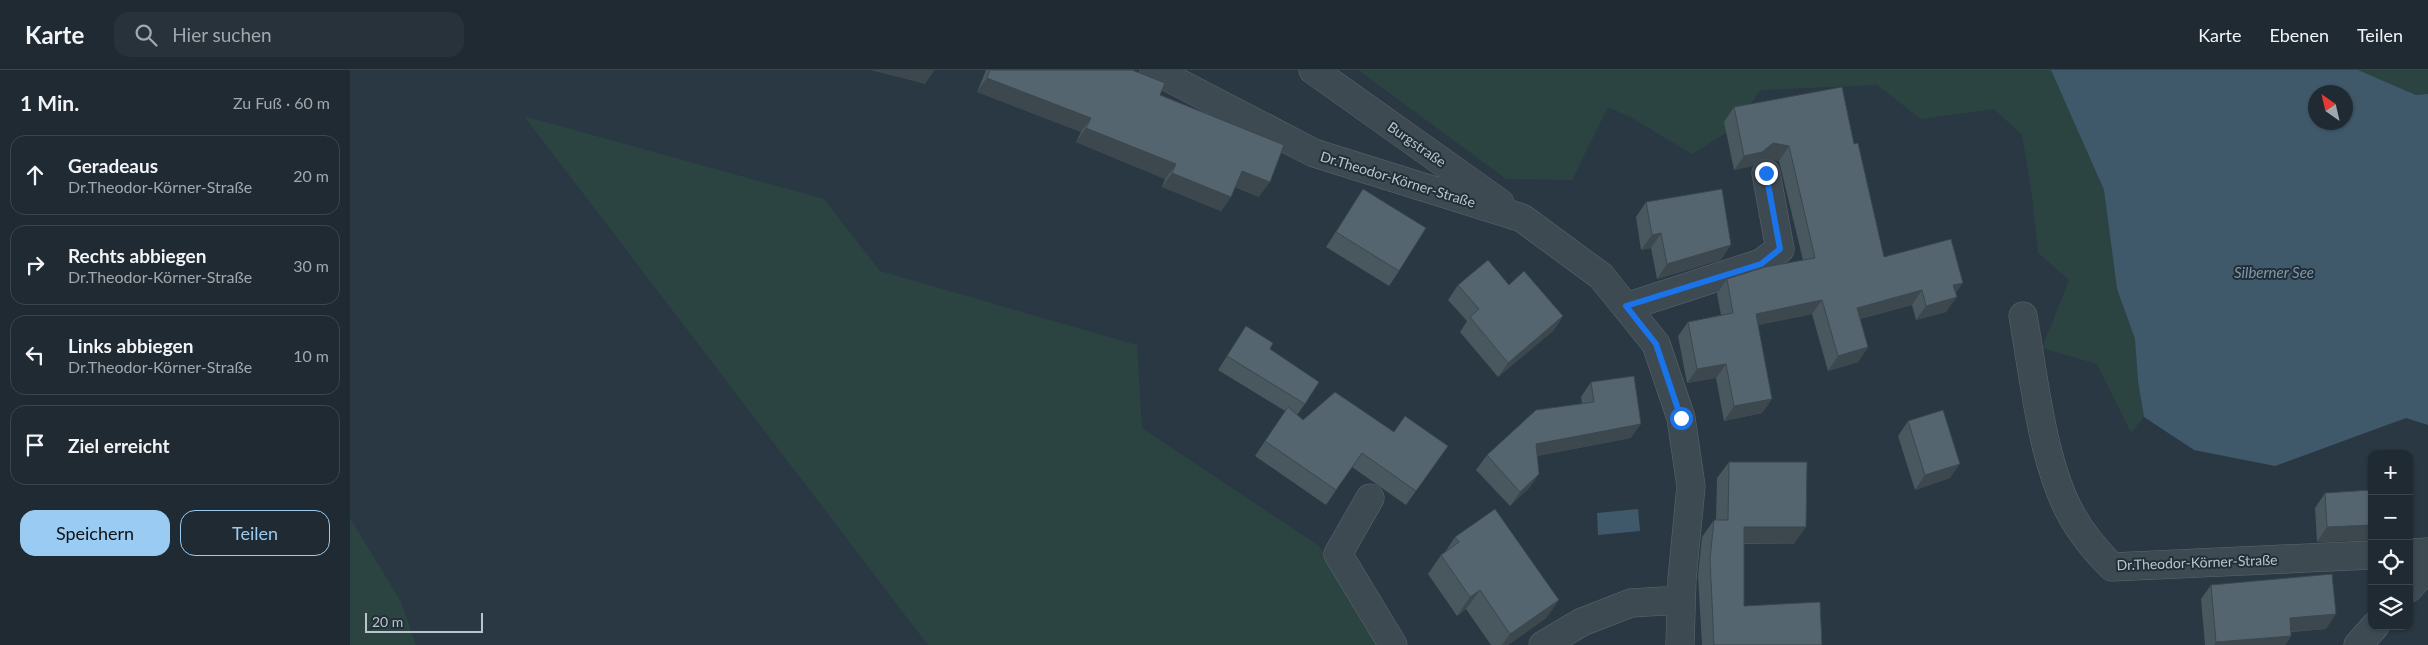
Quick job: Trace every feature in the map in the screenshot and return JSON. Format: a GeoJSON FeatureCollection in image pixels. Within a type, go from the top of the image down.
{"type":"FeatureCollection","features":[{"type":"Feature","properties":{"kind":"street","name":"Dr.Theodor-Körner-Straße"},"geometry":{"type":"LineString","coordinates":[[1154,70],[1314,153],[1522,218],[1601,276],[1656,344],[1681,418],[1691,486],[1681,600],[1680,645]]}},
{"type":"Feature","properties":{"kind":"street","name":"Burgstraße"},"geometry":{"type":"LineString","coordinates":[[1313,70],[1522,218]]}},
{"type":"Feature","properties":{"kind":"street"},"geometry":{"type":"LineString","coordinates":[[1626,306],[1761,264],[1780,249],[1766,173]]}},
{"type":"Feature","properties":{"kind":"street","name":"Dr.Theodor-Körner-Straße"},"geometry":{"type":"LineString","coordinates":[[2023,316],[2050,461],[2072,516],[2092,546],[2112,567],[2368,555]]}},
{"type":"Feature","properties":{"kind":"street"},"geometry":{"type":"LineString","coordinates":[[1370,498],[1338,554],[1393,645]]}},
{"type":"Feature","properties":{"kind":"street"},"geometry":{"type":"LineString","coordinates":[[2413,553],[2428,552]]}},
{"type":"Feature","properties":{"kind":"street"},"geometry":{"type":"LineString","coordinates":[[2412,585],[2428,567]]}},
{"type":"Feature","properties":{"kind":"street"},"geometry":{"type":"LineString","coordinates":[[1543,645],[1582,622],[1630,603],[1681,600]]}},
{"type":"Feature","properties":{"kind":"street"},"geometry":{"type":"LineString","coordinates":[[2358,645],[2371,630]]}},
{"type":"Feature","properties":{"kind":"green space"},"geometry":{"type":"Polygon","coordinates":[[[1358,70],[2051,70],[2104,190],[2117,289],[2135,339],[2138,381],[2144,417],[2131,433],[2097,364],[2042,348],[2069,280],[2038,253],[2031,188],[2022,135],[1994,109],[1921,119],[1877,85],[1760,90],[1736,127],[1692,154],[1632,118],[1608,107],[1572,180],[1506,179],[1358,70]]]}},
{"type":"Feature","properties":{"kind":"green space"},"geometry":{"type":"Polygon","coordinates":[[[2358,70],[2428,70],[2428,94],[2416,95],[2358,70]]]}},
{"type":"Feature","properties":{"kind":"green space"},"geometry":{"type":"Polygon","coordinates":[[[524,116],[824,199],[880,271],[1137,345],[1142,428],[1319,546],[1381,645],[928,645],[524,116]]]}},
{"type":"Feature","properties":{"kind":"green space"},"geometry":{"type":"Polygon","coordinates":[[[350,518],[401,602],[416,645],[350,645],[350,518]]]}},
{"type":"Feature","properties":{"kind":"water","name":"Silberner See"},"geometry":{"type":"Polygon","coordinates":[[[2051,70],[2358,70],[2416,95],[2428,94],[2428,425],[2406,418],[2275,466],[2194,450],[2144,417],[2138,381],[2135,339],[2117,289],[2104,190],[2051,70]]]}},
{"type":"Feature","properties":{"kind":"water"},"geometry":{"type":"Polygon","coordinates":[[[1638,509],[1640,531],[1598,535],[1597,513],[1638,509]]]}},
{"type":"Feature","properties":{"kind":"building"},"geometry":{"type":"Polygon","coordinates":[[[990,70],[1132,70],[1165,83],[1160,95],[1284,145],[1270,182],[1242,171],[1231,197],[1172,173],[1176,164],[1086,128],[1091,118],[987,78],[990,70]]]}},
{"type":"Feature","properties":{"kind":"building"},"geometry":{"type":"Polygon","coordinates":[[[1842,87],[1854,144],[1858,143],[1884,257],[1951,239],[1963,283],[1953,285],[1957,297],[1926,306],[1922,290],[1857,308],[1868,347],[1838,356],[1822,300],[1756,314],[1772,399],[1734,406],[1726,364],[1697,369],[1688,322],[1733,313],[1727,279],[1765,267],[1815,258],[1789,146],[1773,143],[1762,152],[1744,156],[1734,107],[1842,87]]]}},
{"type":"Feature","properties":{"kind":"building"},"geometry":{"type":"Polygon","coordinates":[[[1363,189],[1426,228],[1399,271],[1336,232],[1363,189]]]}},
{"type":"Feature","properties":{"kind":"building"},"geometry":{"type":"Polygon","coordinates":[[[1722,189],[1731,245],[1667,264],[1661,233],[1652,235],[1646,202],[1722,189]]]}},
{"type":"Feature","properties":{"kind":"building"},"geometry":{"type":"Polygon","coordinates":[[[1488,260],[1509,285],[1524,271],[1563,316],[1508,363],[1470,317],[1479,309],[1458,285],[1488,260]]]}},
{"type":"Feature","properties":{"kind":"building"},"geometry":{"type":"Polygon","coordinates":[[[1246,326],[1273,343],[1270,349],[1319,382],[1305,404],[1227,356],[1246,326]]]}},
{"type":"Feature","properties":{"kind":"building"},"geometry":{"type":"Polygon","coordinates":[[[1634,376],[1641,424],[1536,444],[1539,474],[1520,492],[1487,455],[1536,410],[1594,402],[1591,382],[1634,376]]]}},
{"type":"Feature","properties":{"kind":"building"},"geometry":{"type":"Polygon","coordinates":[[[1335,392],[1394,432],[1405,416],[1448,446],[1416,491],[1362,453],[1336,490],[1265,441],[1288,407],[1303,420],[1335,392]]]}},
{"type":"Feature","properties":{"kind":"building"},"geometry":{"type":"Polygon","coordinates":[[[1943,410],[1960,464],[1925,475],[1908,421],[1943,410]]]}},
{"type":"Feature","properties":{"kind":"building"},"geometry":{"type":"Polygon","coordinates":[[[1729,462],[1807,462],[1806,527],[1744,527],[1744,606],[1820,602],[1822,645],[1714,645],[1710,559],[1714,520],[1728,520],[1729,462]]]}},
{"type":"Feature","properties":{"kind":"building"},"geometry":{"type":"Polygon","coordinates":[[[2368,490],[2368,525],[2327,527],[2325,493],[2368,490]]]}},
{"type":"Feature","properties":{"kind":"building"},"geometry":{"type":"Polygon","coordinates":[[[1495,509],[1559,600],[1510,634],[1480,590],[1470,597],[1441,555],[1459,542],[1455,537],[1495,509]]]}},
{"type":"Feature","properties":{"kind":"building"},"geometry":{"type":"Polygon","coordinates":[[[2332,574],[2336,614],[2290,618],[2291,636],[2216,642],[2211,585],[2332,574]]]}},
{"type":"Feature","properties":{"kind":"route"},"geometry":{"type":"LineString","coordinates":[[1681,418],[1656,344],[1626,306],[1761,264],[1780,249],[1766,173]]}}]}
